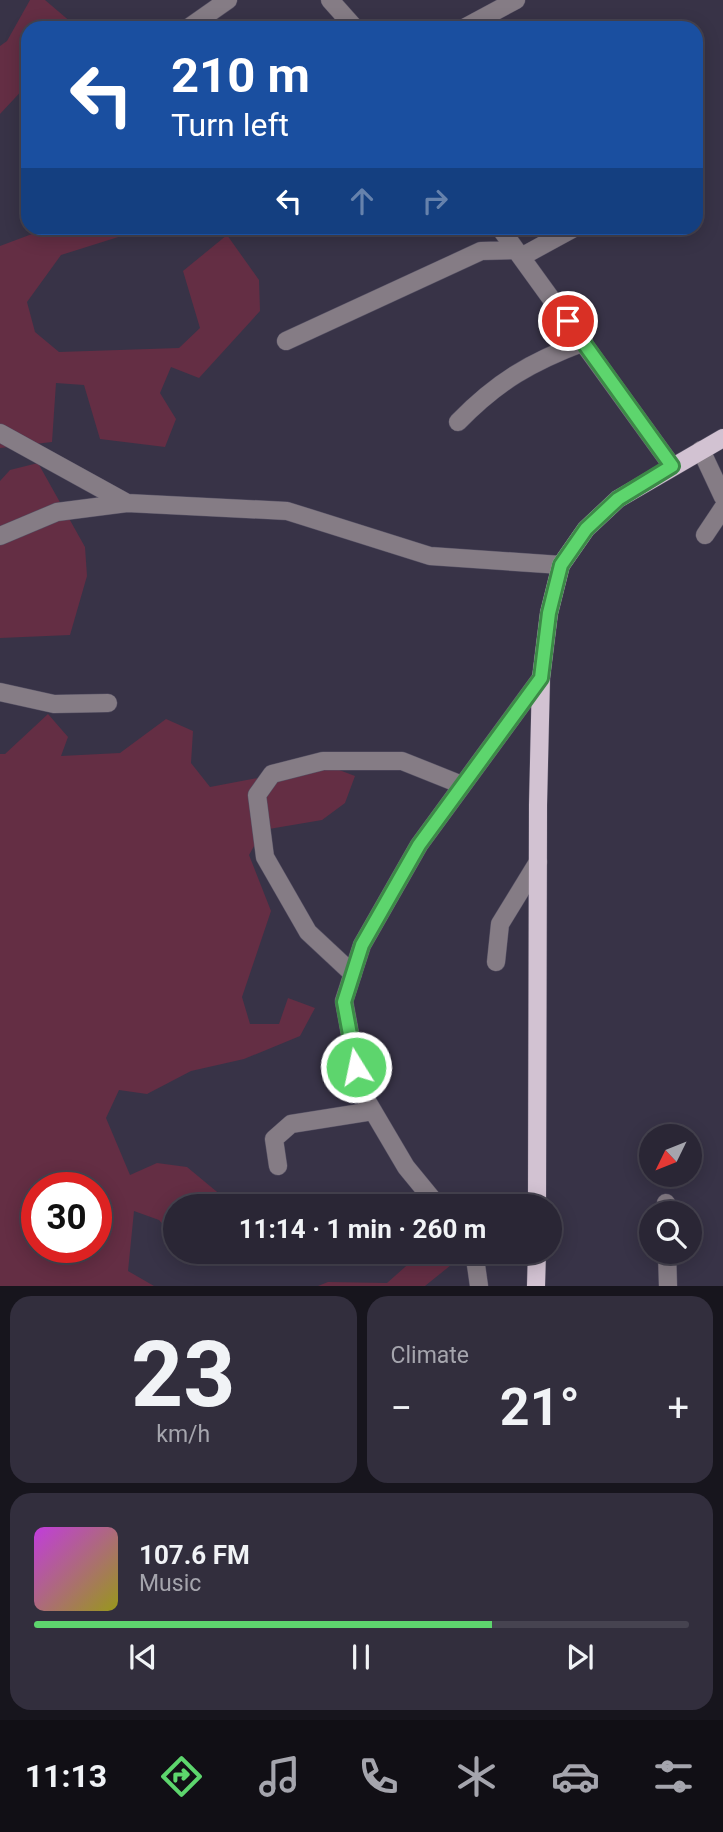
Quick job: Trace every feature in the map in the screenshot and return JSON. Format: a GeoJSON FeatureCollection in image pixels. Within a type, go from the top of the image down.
{"type":"FeatureCollection","features":[{"type":"Feature","properties":{"kind":"main road"},"geometry":{"type":"LineString","coordinates":[[537,1194],[541,678],[549,613],[561,565],[586,529],[618,499],[723,438]]}},
{"type":"Feature","properties":{"kind":"main road"},"geometry":{"type":"LineString","coordinates":[[536,1286],[537,1264]]}},
{"type":"Feature","properties":{"kind":"street"},"geometry":{"type":"LineString","coordinates":[[198,21],[228,0]]}},
{"type":"Feature","properties":{"kind":"street"},"geometry":{"type":"LineString","coordinates":[[330,0],[349,21]]}},
{"type":"Feature","properties":{"kind":"street"},"geometry":{"type":"LineString","coordinates":[[477,21],[516,0]]}},
{"type":"Feature","properties":{"kind":"street"},"geometry":{"type":"LineString","coordinates":[[505,235],[672,466]]}},
{"type":"Feature","properties":{"kind":"street"},"geometry":{"type":"LineString","coordinates":[[286,341],[481,251],[519,254],[559,235]]}},
{"type":"Feature","properties":{"kind":"street"},"geometry":{"type":"LineString","coordinates":[[458,422],[501,382],[538,359],[584,342]]}},
{"type":"Feature","properties":{"kind":"street"},"geometry":{"type":"LineString","coordinates":[[0,433],[127,503]]}},
{"type":"Feature","properties":{"kind":"street"},"geometry":{"type":"LineString","coordinates":[[701,450],[723,497]]}},
{"type":"Feature","properties":{"kind":"street"},"geometry":{"type":"LineString","coordinates":[[0,537],[57,512],[127,503],[287,511],[430,556],[561,565]]}},
{"type":"Feature","properties":{"kind":"street"},"geometry":{"type":"LineString","coordinates":[[705,535],[723,508]]}},
{"type":"Feature","properties":{"kind":"street"},"geometry":{"type":"LineString","coordinates":[[428,1194],[406,1167],[360,1089],[344,1002],[368,934],[419,845],[541,678]]}},
{"type":"Feature","properties":{"kind":"street"},"geometry":{"type":"LineString","coordinates":[[0,692],[54,704],[108,703]]}},
{"type":"Feature","properties":{"kind":"street"},"geometry":{"type":"LineString","coordinates":[[353,974],[307,932],[265,857],[257,795],[272,774],[323,761],[402,761],[462,785]]}},
{"type":"Feature","properties":{"kind":"street"},"geometry":{"type":"LineString","coordinates":[[496,962],[500,924],[538,862]]}},
{"type":"Feature","properties":{"kind":"street"},"geometry":{"type":"LineString","coordinates":[[278,1166],[274,1139],[291,1124],[373,1111]]}},
{"type":"Feature","properties":{"kind":"street"},"geometry":{"type":"LineString","coordinates":[[476,1264],[479,1286]]}},
{"type":"Feature","properties":{"kind":"street"},"geometry":{"type":"LineString","coordinates":[[667,1264],[668,1286]]}},
{"type":"Feature","properties":{"kind":"shaded area"},"geometry":{"type":"Polygon","coordinates":[[[30,0],[45,0],[70,21],[21,21],[21,92],[0,114],[0,46],[7,41],[30,0]]]}},
{"type":"Feature","properties":{"kind":"shaded area"},"geometry":{"type":"Polygon","coordinates":[[[29,235],[125,235],[61,255],[27,302],[35,332],[59,352],[179,348],[200,328],[183,271],[227,235],[259,280],[260,311],[199,378],[171,367],[160,393],[176,419],[165,447],[100,439],[84,385],[56,383],[52,442],[0,448],[0,246],[29,235]]]}},
{"type":"Feature","properties":{"kind":"shaded area"},"geometry":{"type":"Polygon","coordinates":[[[38,463],[85,547],[87,576],[70,635],[0,638],[0,481],[10,470],[38,463]]]}},
{"type":"Feature","properties":{"kind":"shaded area"},"geometry":{"type":"Polygon","coordinates":[[[48,714],[68,737],[61,756],[120,753],[166,719],[193,731],[191,763],[210,787],[326,765],[355,776],[345,803],[322,820],[263,830],[249,855],[271,911],[242,997],[250,1024],[279,1024],[288,998],[315,1008],[300,1036],[244,1059],[191,1071],[147,1094],[119,1090],[106,1118],[130,1175],[157,1163],[187,1167],[220,1194],[163,1194],[163,1224],[159,1220],[134,1211],[128,1271],[154,1286],[0,1286],[0,754],[5,754],[48,714]]]}},
{"type":"Feature","properties":{"kind":"shaded area"},"geometry":{"type":"Polygon","coordinates":[[[408,1264],[451,1265],[425,1286],[318,1286],[328,1282],[387,1283],[408,1264]]]}},
{"type":"Feature","properties":{"kind":"route"},"geometry":{"type":"LineString","coordinates":[[356,1067],[344,1002],[362,945],[419,845],[541,678],[549,613],[561,565],[586,529],[618,499],[672,466],[568,321]]}}]}
